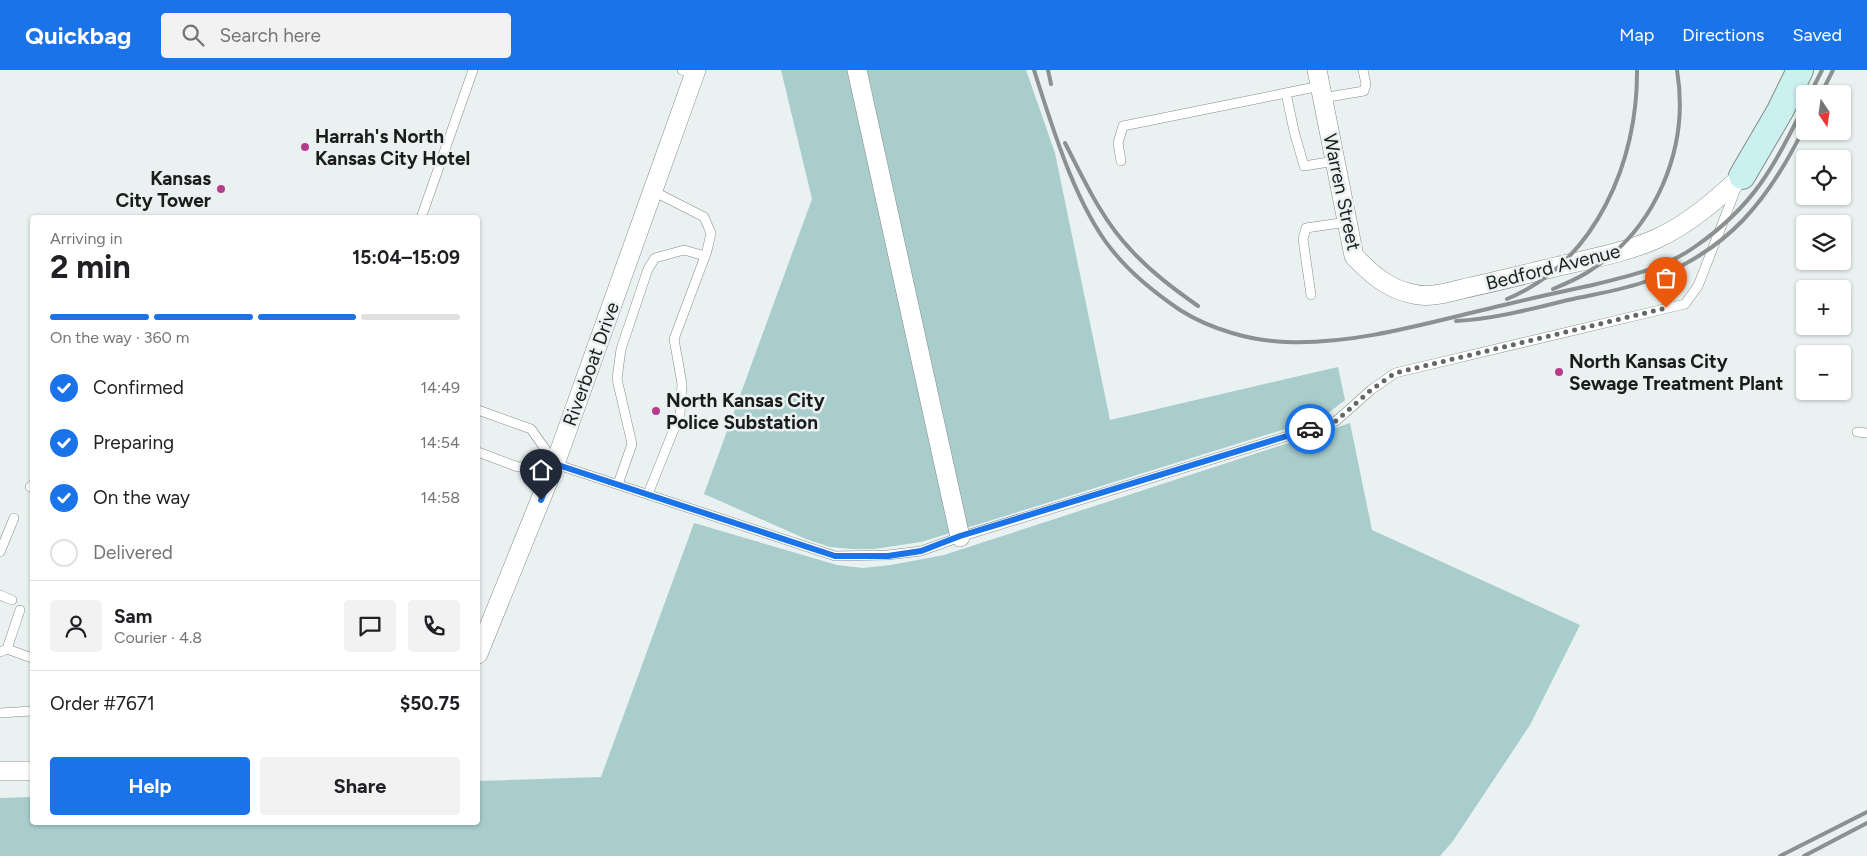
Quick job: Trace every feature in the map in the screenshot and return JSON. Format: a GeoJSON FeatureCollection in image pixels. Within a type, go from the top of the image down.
{"type":"FeatureCollection","features":[{"type":"Feature","properties":{"kind":"street"},"geometry":{"type":"LineString","coordinates":[[857,70],[960,536]]}},
{"type":"Feature","properties":{"kind":"street"},"geometry":{"type":"LineString","coordinates":[[1742,176],[1780,111],[1800,70]]}},
{"type":"Feature","properties":{"kind":"street","name":"Riverboat Drive"},"geometry":{"type":"LineString","coordinates":[[480,649],[555,464],[653,191],[691,72]]}},
{"type":"Feature","properties":{"kind":"street","name":"Warren Street"},"geometry":{"type":"LineString","coordinates":[[1320,85],[1354,256],[1368,272],[1386,285],[1414,295],[1432,296]]}},
{"type":"Feature","properties":{"kind":"street","name":"Bedford Avenue"},"geometry":{"type":"LineString","coordinates":[[1432,296],[1612,253],[1656,239],[1685,223],[1742,176]]}},
{"type":"Feature","properties":{"kind":"street"},"geometry":{"type":"LineString","coordinates":[[0,771],[30,771]]}},
{"type":"Feature","properties":{"kind":"lane"},"geometry":{"type":"LineString","coordinates":[[422,215],[473,70]]}},
{"type":"Feature","properties":{"kind":"lane"},"geometry":{"type":"LineString","coordinates":[[1121,161],[1118,142],[1124,126],[1320,85],[1364,91],[1366,84],[1364,70]]}},
{"type":"Feature","properties":{"kind":"lane"},"geometry":{"type":"LineString","coordinates":[[1286,93],[1304,166],[1335,161]]}},
{"type":"Feature","properties":{"kind":"lane"},"geometry":{"type":"LineString","coordinates":[[480,453],[518,467],[555,464],[835,556],[888,556],[921,551],[960,536],[1336,421],[1371,390],[1395,373],[1685,304],[1698,286],[1742,176]]}},
{"type":"Feature","properties":{"kind":"lane"},"geometry":{"type":"LineString","coordinates":[[648,494],[680,414],[682,384],[674,339],[705,256],[711,233],[704,217],[653,191]]}},
{"type":"Feature","properties":{"kind":"lane"},"geometry":{"type":"LineString","coordinates":[[1311,295],[1303,239],[1306,228],[1347,222]]}},
{"type":"Feature","properties":{"kind":"lane"},"geometry":{"type":"LineString","coordinates":[[618,484],[632,444],[616,379],[621,349],[648,269],[656,258],[684,250],[705,256]]}},
{"type":"Feature","properties":{"kind":"lane"},"geometry":{"type":"LineString","coordinates":[[480,411],[531,429],[555,464]]}},
{"type":"Feature","properties":{"kind":"lane"},"geometry":{"type":"LineString","coordinates":[[1857,432],[1867,432]]}},
{"type":"Feature","properties":{"kind":"lane"},"geometry":{"type":"LineString","coordinates":[[0,552],[14,518]]}},
{"type":"Feature","properties":{"kind":"lane"},"geometry":{"type":"LineString","coordinates":[[0,595],[12,600]]}},
{"type":"Feature","properties":{"kind":"lane"},"geometry":{"type":"LineString","coordinates":[[20,610],[3,650],[30,657]]}},
{"type":"Feature","properties":{"kind":"lane"},"geometry":{"type":"LineString","coordinates":[[0,713],[30,711]]}},
{"type":"Feature","properties":{"kind":"shaded area"},"geometry":{"type":"Polygon","coordinates":[[[781,70],[1026,70],[1055,153],[1110,420],[1338,367],[1345,400],[1327,414],[1311,421],[921,542],[874,549],[830,547],[806,539],[704,494],[812,199],[781,70]]]}},
{"type":"Feature","properties":{"kind":"shaded area"},"geometry":{"type":"Polygon","coordinates":[[[1350,423],[1372,530],[1580,625],[1530,725],[1453,841],[1440,856],[0,856],[0,798],[30,797],[30,825],[480,825],[480,781],[601,777],[694,523],[837,565],[863,568],[944,555],[1350,423]]]}},
{"type":"Feature","properties":{"kind":"railway"},"geometry":{"type":"LineString","coordinates":[[1034,70],[1076,188],[1099,231],[1119,259],[1153,290],[1180,310],[1204,323],[1231,333],[1286,342],[1341,340],[1396,331],[1616,279],[1671,261],[1696,246],[1734,215],[1761,183],[1796,122]]}},
{"type":"Feature","properties":{"kind":"railway"},"geometry":{"type":"LineString","coordinates":[[1048,70],[1051,84]]}},
{"type":"Feature","properties":{"kind":"railway"},"geometry":{"type":"LineString","coordinates":[[1507,299],[1538,282],[1565,260],[1588,234],[1606,205],[1620,173],[1630,139],[1637,70]]}},
{"type":"Feature","properties":{"kind":"railway"},"geometry":{"type":"LineString","coordinates":[[1553,289],[1584,275],[1612,254],[1632,234],[1649,210],[1663,184],[1672,157],[1678,129],[1680,99],[1677,70]]}},
{"type":"Feature","properties":{"kind":"railway"},"geometry":{"type":"LineString","coordinates":[[1814,85],[1822,70]]}},
{"type":"Feature","properties":{"kind":"railway"},"geometry":{"type":"LineString","coordinates":[[1826,85],[1833,70]]}},
{"type":"Feature","properties":{"kind":"railway"},"geometry":{"type":"LineString","coordinates":[[1456,321],[1498,316],[1620,289],[1650,280],[1678,268],[1702,254],[1744,220],[1777,177],[1798,140]]}},
{"type":"Feature","properties":{"kind":"railway"},"geometry":{"type":"LineString","coordinates":[[1065,143],[1094,199],[1111,226],[1155,273],[1198,306]]}},
{"type":"Feature","properties":{"kind":"railway"},"geometry":{"type":"LineString","coordinates":[[1780,856],[1867,812]]}},
{"type":"Feature","properties":{"kind":"railway"},"geometry":{"type":"LineString","coordinates":[[1804,856],[1867,823]]}},
{"type":"Feature","properties":{"kind":"way so far"},"geometry":{"type":"LineString","coordinates":[[1310,429],[1336,421],[1371,390],[1395,373],[1666,308]]}},
{"type":"Feature","properties":{"kind":"place","name":"Harrah's North Kansas City Hotel"},"geometry":{"type":"Point","coordinates":[305,147]}},
{"type":"Feature","properties":{"kind":"place","name":"Kansas City Tower"},"geometry":{"type":"Point","coordinates":[221,189]}},
{"type":"Feature","properties":{"kind":"place","name":"North Kansas City Sewage Treatment Plant"},"geometry":{"type":"Point","coordinates":[1559,372]}},
{"type":"Feature","properties":{"kind":"place","name":"North Kansas City Police Substation"},"geometry":{"type":"Point","coordinates":[656,411]}},
{"type":"Feature","properties":{"kind":"route"},"geometry":{"type":"LineString","coordinates":[[541,500],[555,464],[835,556],[888,556],[921,551],[960,536],[1310,429]]}}]}
